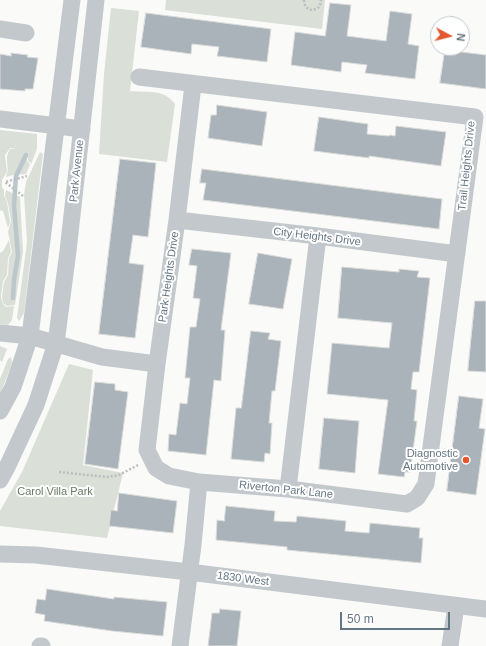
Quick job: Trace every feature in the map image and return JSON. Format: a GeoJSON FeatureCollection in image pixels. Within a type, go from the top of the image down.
{"type":"FeatureCollection","features":[{"type":"Feature","properties":{"kind":"street"},"geometry":{"type":"LineString","coordinates":[[0,411],[13,387],[30,336],[72,0]]}},
{"type":"Feature","properties":{"kind":"street","name":"Park Avenue"},"geometry":{"type":"LineString","coordinates":[[0,480],[36,405],[56,342],[68,251],[96,0]]}},
{"type":"Feature","properties":{"kind":"street"},"geometry":{"type":"LineString","coordinates":[[0,29],[26,32]]}},
{"type":"Feature","properties":{"kind":"street","name":"Trail Heights Drive"},"geometry":{"type":"LineString","coordinates":[[139,77],[193,85],[475,117],[426,484],[417,498]]}},
{"type":"Feature","properties":{"kind":"street","name":"Park Heights Drive"},"geometry":{"type":"LineString","coordinates":[[156,468],[147,450],[193,85]]}},
{"type":"Feature","properties":{"kind":"street"},"geometry":{"type":"LineString","coordinates":[[0,119],[82,129]]}},
{"type":"Feature","properties":{"kind":"street","name":"City Heights Drive"},"geometry":{"type":"LineString","coordinates":[[177,220],[457,254]]}},
{"type":"Feature","properties":{"kind":"street"},"geometry":{"type":"LineString","coordinates":[[288,489],[318,236]]}},
{"type":"Feature","properties":{"kind":"street"},"geometry":{"type":"LineString","coordinates":[[0,333],[30,336],[56,342],[75,350],[102,357],[157,364]]}},
{"type":"Feature","properties":{"kind":"street","name":"Riverton Park Lane"},"geometry":{"type":"LineString","coordinates":[[156,468],[169,476],[199,482],[288,489],[407,504],[417,498]]}},
{"type":"Feature","properties":{"kind":"street"},"geometry":{"type":"LineString","coordinates":[[180,646],[189,572],[194,545],[199,482]]}},
{"type":"Feature","properties":{"kind":"street","name":"1830 West"},"geometry":{"type":"LineString","coordinates":[[0,554],[36,555],[189,572],[486,610]]}},
{"type":"Feature","properties":{"kind":"street"},"geometry":{"type":"LineString","coordinates":[[450,646],[456,606]]}},
{"type":"Feature","properties":{"kind":"path"},"geometry":{"type":"LineString","coordinates":[[304,0],[307,8],[312,10],[316,10],[320,6],[321,0]]}},
{"type":"Feature","properties":{"kind":"path"},"geometry":{"type":"LineString","coordinates":[[22,196],[4,182],[27,176]]}},
{"type":"Feature","properties":{"kind":"path"},"geometry":{"type":"LineString","coordinates":[[59,472],[107,477],[118,475],[140,463]]}},
{"type":"Feature","properties":{"kind":"green space"},"geometry":{"type":"Polygon","coordinates":[[[166,0],[325,0],[322,29],[165,10],[166,0]]]}},
{"type":"Feature","properties":{"kind":"green space"},"geometry":{"type":"Polygon","coordinates":[[[111,8],[139,11],[130,91],[160,93],[175,104],[167,162],[99,154],[104,74],[111,8]]]}},
{"type":"Feature","properties":{"kind":"green space"},"geometry":{"type":"Polygon","coordinates":[[[0,130],[37,134],[37,149],[31,164],[28,160],[28,154],[27,160],[30,165],[26,174],[6,177],[8,169],[8,153],[10,149],[16,148],[10,148],[5,155],[7,172],[2,180],[2,187],[7,202],[10,222],[8,228],[3,211],[0,210],[0,130]]]}},
{"type":"Feature","properties":{"kind":"green space"},"geometry":{"type":"Polygon","coordinates":[[[40,152],[43,154],[24,313],[19,321],[17,318],[27,242],[24,195],[26,182],[40,152]]]}},
{"type":"Feature","properties":{"kind":"green space"},"geometry":{"type":"Polygon","coordinates":[[[6,190],[20,197],[23,252],[15,305],[7,306],[3,303],[2,297],[4,282],[8,275],[9,258],[12,252],[8,232],[11,221],[8,203],[5,196],[6,190]]]}},
{"type":"Feature","properties":{"kind":"green space"},"geometry":{"type":"Polygon","coordinates":[[[9,240],[11,252],[8,258],[7,275],[3,281],[1,297],[3,304],[6,307],[14,306],[12,320],[8,325],[0,324],[0,253],[3,251],[9,240]]]}},
{"type":"Feature","properties":{"kind":"green space"},"geometry":{"type":"Polygon","coordinates":[[[0,346],[7,349],[2,362],[0,360],[0,346]]]}},
{"type":"Feature","properties":{"kind":"green space"},"geometry":{"type":"Polygon","coordinates":[[[11,357],[12,363],[0,395],[0,379],[8,359],[11,357]]]}},
{"type":"Feature","properties":{"kind":"green space","name":"Carol Villa Park"},"geometry":{"type":"Polygon","coordinates":[[[69,364],[93,370],[83,465],[123,473],[107,538],[0,526],[0,511],[22,472],[69,364]]]}},
{"type":"Feature","properties":{"kind":"building"},"geometry":{"type":"Polygon","coordinates":[[[330,3],[351,5],[347,36],[386,41],[390,11],[412,14],[408,44],[419,46],[415,79],[365,73],[367,65],[342,62],[341,72],[291,65],[295,32],[325,36],[330,3]]]}},
{"type":"Feature","properties":{"kind":"building"},"geometry":{"type":"Polygon","coordinates":[[[146,13],[271,29],[267,62],[217,56],[219,47],[192,44],[191,54],[141,47],[146,13]]]}},
{"type":"Feature","properties":{"kind":"building"},"geometry":{"type":"Polygon","coordinates":[[[11,53],[38,58],[33,89],[25,89],[25,91],[0,89],[0,54],[11,56],[11,53]]]}},
{"type":"Feature","properties":{"kind":"building"},"geometry":{"type":"Polygon","coordinates":[[[470,53],[486,55],[486,89],[440,83],[444,56],[470,56],[470,53]]]}},
{"type":"Feature","properties":{"kind":"building"},"geometry":{"type":"Polygon","coordinates":[[[217,105],[267,112],[262,146],[208,138],[211,115],[216,115],[217,105]]]}},
{"type":"Feature","properties":{"kind":"building"},"geometry":{"type":"Polygon","coordinates":[[[319,117],[368,124],[367,134],[395,136],[396,126],[446,132],[441,166],[369,156],[369,158],[314,151],[319,117]]]}},
{"type":"Feature","properties":{"kind":"building"},"geometry":{"type":"Polygon","coordinates":[[[120,159],[156,163],[148,237],[133,235],[129,263],[144,265],[135,338],[99,334],[120,159]]]}},
{"type":"Feature","properties":{"kind":"building"},"geometry":{"type":"Polygon","coordinates":[[[202,169],[442,199],[439,229],[203,200],[206,183],[200,183],[202,169]]]}},
{"type":"Feature","properties":{"kind":"building"},"geometry":{"type":"Polygon","coordinates":[[[192,249],[231,253],[221,330],[225,330],[221,381],[214,380],[206,455],[168,451],[169,434],[176,435],[180,403],[187,404],[190,378],[185,378],[190,327],[196,327],[200,299],[193,298],[197,266],[189,265],[192,249]]]}},
{"type":"Feature","properties":{"kind":"building"},"geometry":{"type":"Polygon","coordinates":[[[258,253],[292,259],[283,309],[249,304],[258,253]]]}},
{"type":"Feature","properties":{"kind":"building"},"geometry":{"type":"Polygon","coordinates":[[[342,267],[399,272],[399,269],[419,271],[417,277],[430,278],[419,372],[413,372],[411,389],[417,390],[414,421],[417,421],[410,472],[405,472],[404,477],[378,474],[388,400],[327,394],[332,343],[389,348],[392,323],[338,318],[342,267]]]}},
{"type":"Feature","properties":{"kind":"building"},"geometry":{"type":"Polygon","coordinates":[[[475,301],[486,301],[486,372],[468,371],[475,301]]]}},
{"type":"Feature","properties":{"kind":"building"},"geometry":{"type":"Polygon","coordinates":[[[251,331],[270,333],[268,339],[281,341],[275,391],[272,391],[269,423],[272,423],[270,454],[265,453],[264,462],[231,459],[236,408],[241,408],[251,331]]]}},
{"type":"Feature","properties":{"kind":"building"},"geometry":{"type":"Polygon","coordinates":[[[95,382],[115,384],[115,390],[128,392],[118,469],[85,464],[95,382]]]}},
{"type":"Feature","properties":{"kind":"building","name":"Diagnostic Automotive"},"geometry":{"type":"Polygon","coordinates":[[[459,396],[483,399],[479,428],[485,429],[476,495],[447,491],[459,396]]]}},
{"type":"Feature","properties":{"kind":"building"},"geometry":{"type":"Polygon","coordinates":[[[324,418],[359,421],[355,473],[319,469],[324,418]]]}},
{"type":"Feature","properties":{"kind":"building"},"geometry":{"type":"Polygon","coordinates":[[[119,493],[177,501],[173,533],[109,526],[111,510],[117,511],[119,493]]]}},
{"type":"Feature","properties":{"kind":"building"},"geometry":{"type":"Polygon","coordinates":[[[226,506],[275,511],[274,521],[296,522],[297,516],[346,521],[345,531],[369,533],[370,523],[420,528],[419,538],[423,538],[421,563],[287,550],[287,547],[216,540],[217,520],[224,521],[226,506]]]}},
{"type":"Feature","properties":{"kind":"building"},"geometry":{"type":"Polygon","coordinates":[[[47,589],[114,599],[114,597],[167,602],[163,636],[112,631],[44,621],[45,615],[35,613],[37,599],[45,600],[47,589]]]}},
{"type":"Feature","properties":{"kind":"building"},"geometry":{"type":"Polygon","coordinates":[[[220,609],[241,611],[237,646],[208,646],[212,613],[219,613],[220,609]]]}},
{"type":"Feature","properties":{"kind":"waterway"},"geometry":{"type":"LineString","coordinates":[[13,298],[18,256],[14,205],[16,176],[26,155]]}},
{"type":"Feature","properties":{"kind":"place","name":"Diagnostic Automotive"},"geometry":{"type":"Point","coordinates":[466,460]}}]}
